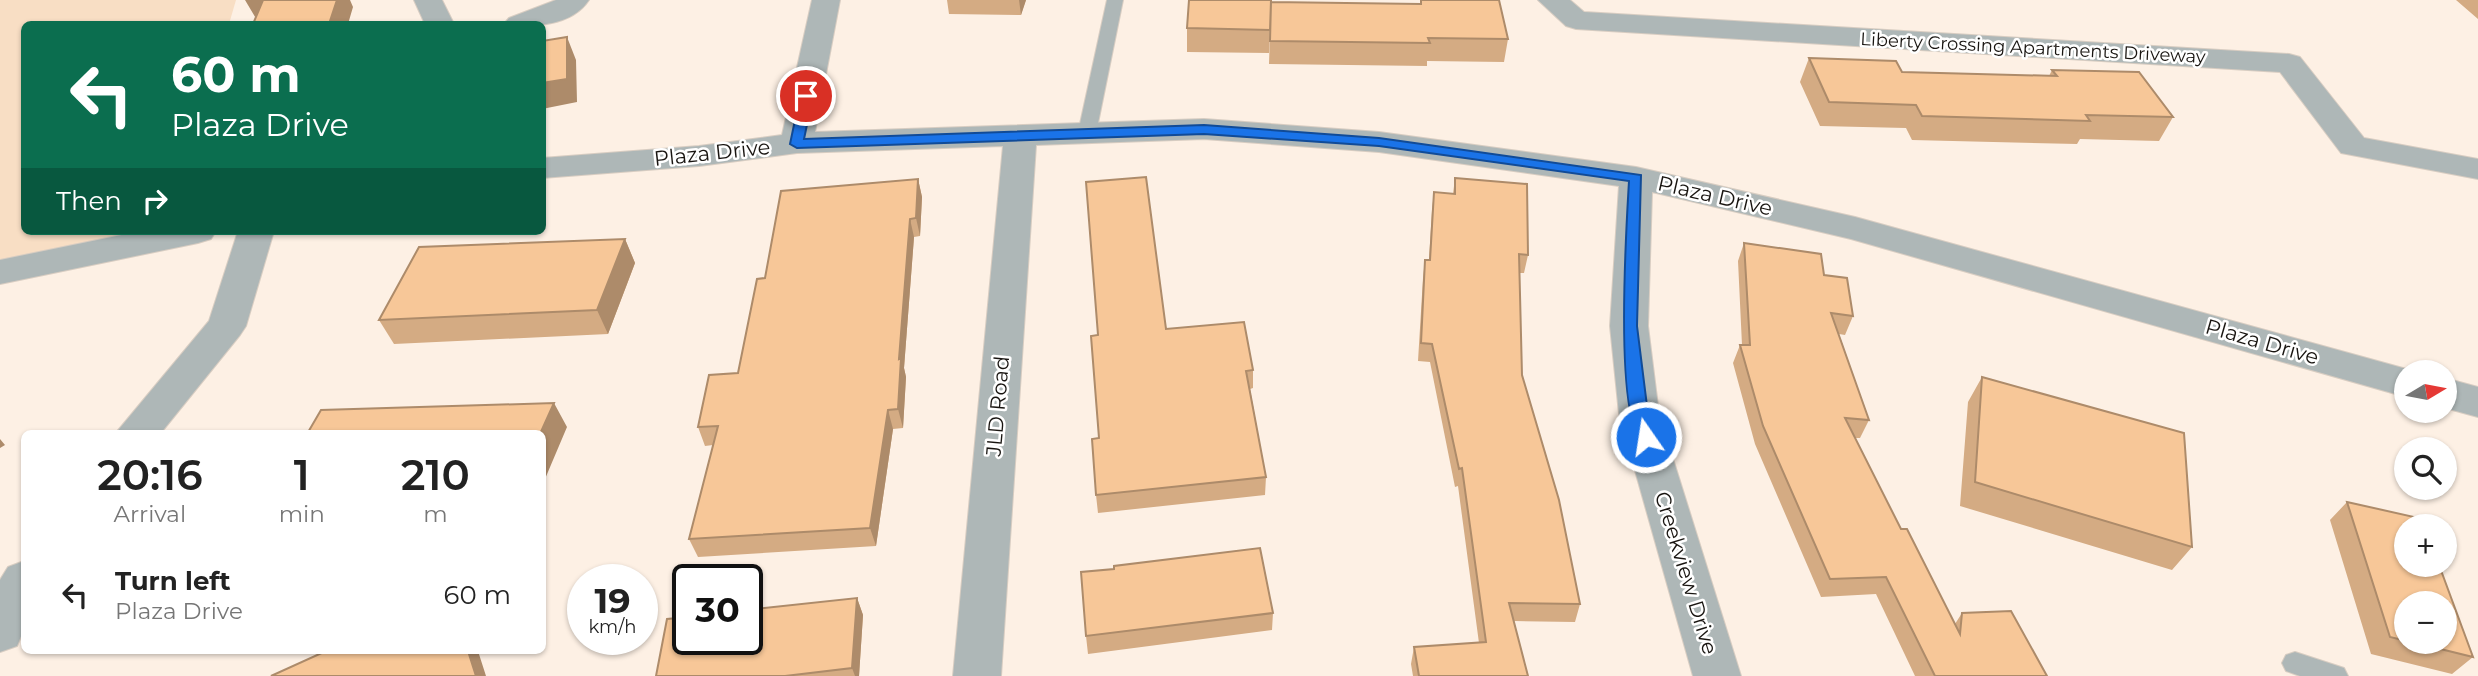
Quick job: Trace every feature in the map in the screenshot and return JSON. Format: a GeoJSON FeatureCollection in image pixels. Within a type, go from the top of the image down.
{"type":"FeatureCollection","features":[{"type":"Feature","properties":{"kind":"street"},"geometry":{"type":"LineString","coordinates":[[428,0],[438,21]]}},
{"type":"Feature","properties":{"kind":"street"},"geometry":{"type":"LineString","coordinates":[[528,21],[561,10],[575,0]]}},
{"type":"Feature","properties":{"kind":"street"},"geometry":{"type":"LineString","coordinates":[[797,144],[826,0]]}},
{"type":"Feature","properties":{"kind":"street","name":"Liberty Crossing Apartments Driveway"},"geometry":{"type":"LineString","coordinates":[[1552,0],[1576,20],[2289,63],[2353,146],[2478,169]]}},
{"type":"Feature","properties":{"kind":"street","name":"Plaza Drive"},"geometry":{"type":"LineString","coordinates":[[546,168],[699,156],[797,144],[1204,130],[1379,142],[1636,178],[1855,229],[2394,379]]}},
{"type":"Feature","properties":{"kind":"street","name":"JLD Road"},"geometry":{"type":"LineString","coordinates":[[977,676],[1020,136]]}},
{"type":"Feature","properties":{"kind":"street","name":"Creekview Drive"},"geometry":{"type":"LineString","coordinates":[[1636,178],[1629,326],[1639,414],[1717,676]]}},
{"type":"Feature","properties":{"kind":"street"},"geometry":{"type":"LineString","coordinates":[[0,272],[179,235]]}},
{"type":"Feature","properties":{"kind":"street"},"geometry":{"type":"LineString","coordinates":[[139,430],[227,326],[255,235]]}},
{"type":"Feature","properties":{"kind":"street"},"geometry":{"type":"LineString","coordinates":[[2457,396],[2478,402]]}},
{"type":"Feature","properties":{"kind":"street"},"geometry":{"type":"LineString","coordinates":[[0,632],[8,607],[21,585]]}},
{"type":"Feature","properties":{"kind":"lane"},"geometry":{"type":"LineString","coordinates":[[1087,134],[1115,0]]}},
{"type":"Feature","properties":{"kind":"lane"},"geometry":{"type":"LineString","coordinates":[[2295,663],[2335,676]]}},
{"type":"Feature","properties":{"kind":"shaded area"},"geometry":{"type":"Polygon","coordinates":[[[0,0],[236,0],[230,21],[21,21],[21,235],[158,235],[0,272],[0,0]]]}},
{"type":"Feature","properties":{"kind":"building"},"geometry":{"type":"Polygon","coordinates":[[[263,0],[337,0],[330,21],[254,21],[263,0]]]}},
{"type":"Feature","properties":{"kind":"building"},"geometry":{"type":"Polygon","coordinates":[[[1189,0],[1271,0],[1270,30],[1187,28],[1189,0]]]}},
{"type":"Feature","properties":{"kind":"building"},"geometry":{"type":"Polygon","coordinates":[[[1421,0],[1499,0],[1508,39],[1428,38],[1430,43],[1270,41],[1271,2],[1421,4],[1421,0]]]}},
{"type":"Feature","properties":{"kind":"building"},"geometry":{"type":"Polygon","coordinates":[[[567,37],[567,79],[546,82],[546,40],[567,37]]]}},
{"type":"Feature","properties":{"kind":"building"},"geometry":{"type":"Polygon","coordinates":[[[1809,58],[1896,61],[1902,72],[2057,76],[2052,70],[2139,72],[2173,117],[2086,115],[2090,121],[1922,116],[1916,105],[1829,102],[1809,58]]]}},
{"type":"Feature","properties":{"kind":"building"},"geometry":{"type":"Polygon","coordinates":[[[1146,177],[1166,329],[1244,322],[1253,370],[1246,371],[1266,477],[1096,495],[1092,439],[1099,438],[1091,336],[1098,335],[1086,182],[1146,177]]]}},
{"type":"Feature","properties":{"kind":"building"},"geometry":{"type":"Polygon","coordinates":[[[1455,178],[1527,184],[1528,255],[1519,254],[1522,375],[1559,500],[1580,604],[1509,603],[1528,676],[1419,676],[1414,647],[1486,642],[1462,468],[1459,469],[1432,344],[1421,343],[1425,260],[1430,260],[1434,192],[1455,194],[1455,178]]]}},
{"type":"Feature","properties":{"kind":"building"},"geometry":{"type":"Polygon","coordinates":[[[918,179],[916,218],[910,219],[899,359],[901,358],[898,409],[888,410],[870,528],[689,539],[718,426],[698,427],[709,375],[738,373],[757,279],[765,278],[781,191],[918,179]]]}},
{"type":"Feature","properties":{"kind":"building"},"geometry":{"type":"Polygon","coordinates":[[[625,239],[597,310],[379,320],[419,247],[625,239]]]}},
{"type":"Feature","properties":{"kind":"building"},"geometry":{"type":"Polygon","coordinates":[[[1744,243],[1821,254],[1824,275],[1847,278],[1853,316],[1831,313],[1869,420],[1845,418],[1901,529],[1907,529],[1960,634],[1962,613],[2011,611],[2047,676],[1935,676],[1886,577],[1830,579],[1763,426],[1740,345],[1750,345],[1744,243]]]}},
{"type":"Feature","properties":{"kind":"building"},"geometry":{"type":"Polygon","coordinates":[[[1982,377],[2184,433],[2192,547],[1975,482],[1982,377]]]}},
{"type":"Feature","properties":{"kind":"building"},"geometry":{"type":"Polygon","coordinates":[[[554,403],[542,430],[309,430],[321,410],[554,403]]]}},
{"type":"Feature","properties":{"kind":"building"},"geometry":{"type":"Polygon","coordinates":[[[2347,502],[2401,514],[2394,514],[2394,577],[2443,577],[2449,591],[2394,591],[2394,638],[2390,637],[2347,502]]]}},
{"type":"Feature","properties":{"kind":"building"},"geometry":{"type":"Polygon","coordinates":[[[1260,548],[1273,613],[1086,636],[1081,572],[1260,548]]]}},
{"type":"Feature","properties":{"kind":"building"},"geometry":{"type":"Polygon","coordinates":[[[857,598],[852,668],[785,676],[656,676],[667,619],[672,619],[672,655],[763,655],[763,608],[857,598]]]}},
{"type":"Feature","properties":{"kind":"building"},"geometry":{"type":"Polygon","coordinates":[[[2457,614],[2473,657],[2457,653],[2457,614]]]}},
{"type":"Feature","properties":{"kind":"building"},"geometry":{"type":"Polygon","coordinates":[[[319,654],[469,654],[476,676],[271,676],[319,654]]]}},
{"type":"Feature","properties":{"kind":"route"},"geometry":{"type":"LineString","coordinates":[[806,96],[797,144],[1204,130],[1379,142],[1636,178],[1629,326],[1639,414],[1646,437]]}}]}
